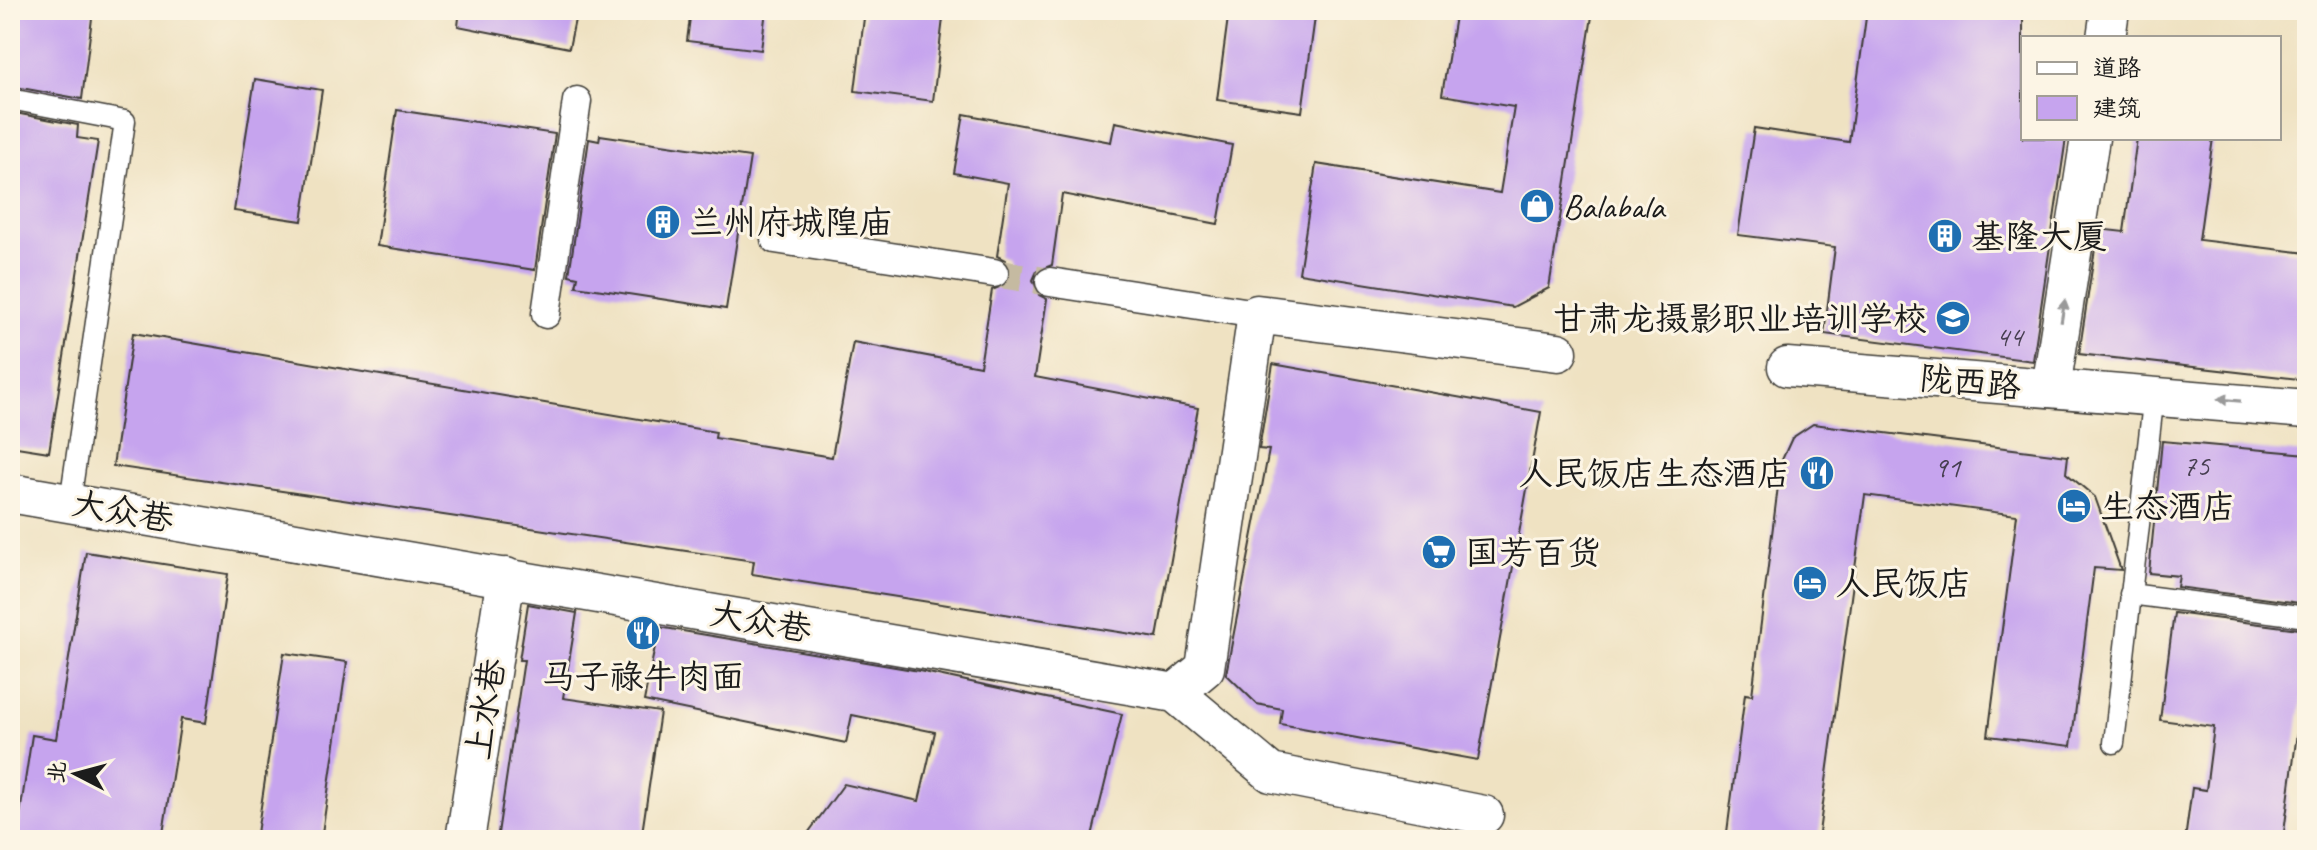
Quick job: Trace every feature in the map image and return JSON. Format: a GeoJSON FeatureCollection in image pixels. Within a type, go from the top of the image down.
{"type":"FeatureCollection","features":[{"type":"Feature","properties":{"kind":"street"},"geometry":{"type":"LineString","coordinates":[[2106,36],[2110,10]]}},
{"type":"Feature","properties":{"kind":"street"},"geometry":{"type":"LineString","coordinates":[[546,314],[577,101]]}},
{"type":"Feature","properties":{"kind":"street"},"geometry":{"type":"LineString","coordinates":[[2051,388],[2090,140]]}},
{"type":"Feature","properties":{"kind":"street"},"geometry":{"type":"LineString","coordinates":[[775,239],[994,273]]}},
{"type":"Feature","properties":{"kind":"street"},"geometry":{"type":"LineString","coordinates":[[1050,282],[1257,314],[1558,352]]}},
{"type":"Feature","properties":{"kind":"street"},"geometry":{"type":"LineString","coordinates":[[1175,693],[1205,668],[1257,314]]}},
{"type":"Feature","properties":{"kind":"street","name":"陇西路"},"geometry":{"type":"LineString","coordinates":[[1787,367],[2154,394],[2307,409]]}},
{"type":"Feature","properties":{"kind":"street","name":"大众巷"},"geometry":{"type":"LineString","coordinates":[[10,493],[1175,693],[1271,773],[1484,815]]}},
{"type":"Feature","properties":{"kind":"street","name":"上水巷"},"geometry":{"type":"LineString","coordinates":[[465,840],[506,577]]}},
{"type":"Feature","properties":{"kind":"lane"},"geometry":{"type":"LineString","coordinates":[[10,99],[125,121],[70,502]]}},
{"type":"Feature","properties":{"kind":"lane"},"geometry":{"type":"LineString","coordinates":[[2114,743],[2154,394]]}},
{"type":"Feature","properties":{"kind":"lane"},"geometry":{"type":"LineString","coordinates":[[2130,594],[2307,617]]}},
{"type":"Feature","properties":{"kind":"building"},"geometry":{"type":"Polygon","coordinates":[[[15,10],[93,10],[82,99],[10,86],[15,10]]]}},
{"type":"Feature","properties":{"kind":"building"},"geometry":{"type":"Polygon","coordinates":[[[460,10],[577,10],[569,48],[458,26],[460,10]]]}},
{"type":"Feature","properties":{"kind":"building"},"geometry":{"type":"Polygon","coordinates":[[[691,10],[766,10],[761,50],[687,41],[691,10]]]}},
{"type":"Feature","properties":{"kind":"building"},"geometry":{"type":"Polygon","coordinates":[[[865,10],[944,10],[933,101],[855,91],[865,10]]]}},
{"type":"Feature","properties":{"kind":"building"},"geometry":{"type":"Polygon","coordinates":[[[1229,10],[1316,10],[1302,112],[1217,100],[1229,10]]]}},
{"type":"Feature","properties":{"kind":"building"},"geometry":{"type":"Polygon","coordinates":[[[1456,10],[1593,10],[1549,288],[1513,307],[1299,273],[1316,164],[1500,193],[1514,107],[1442,95],[1456,10]]]}},
{"type":"Feature","properties":{"kind":"building","name":"基隆大厦"},"geometry":{"type":"Polygon","coordinates":[[[1867,10],[2023,10],[2021,140],[2066,140],[2033,361],[1824,334],[1835,247],[1738,235],[1754,128],[1849,142],[1867,10]]]}},
{"type":"Feature","properties":{"kind":"building"},"geometry":{"type":"Polygon","coordinates":[[[255,79],[322,90],[302,221],[234,211],[255,79]]]}},
{"type":"Feature","properties":{"kind":"building"},"geometry":{"type":"Polygon","coordinates":[[[397,110],[555,134],[535,270],[377,246],[397,110]]]}},
{"type":"Feature","properties":{"kind":"building"},"geometry":{"type":"Polygon","coordinates":[[[10,112],[78,125],[77,138],[98,141],[49,452],[10,446],[10,112]]]}},
{"type":"Feature","properties":{"kind":"building"},"geometry":{"type":"Polygon","coordinates":[[[964,114],[1111,142],[1115,122],[1232,145],[1218,224],[1062,194],[1052,265],[1037,271],[1033,280],[1039,295],[1047,299],[1035,377],[1198,408],[1157,638],[752,574],[754,561],[113,466],[133,333],[716,432],[715,438],[832,457],[853,342],[980,366],[992,290],[1007,284],[1011,275],[1005,260],[997,256],[1008,183],[954,173],[964,114]]]}},
{"type":"Feature","properties":{"kind":"building","name":"兰州府城隍庙"},"geometry":{"type":"Polygon","coordinates":[[[600,135],[750,157],[726,309],[576,286],[578,277],[569,275],[589,139],[599,141],[600,135]]]}},
{"type":"Feature","properties":{"kind":"building"},"geometry":{"type":"Polygon","coordinates":[[[2137,140],[2213,140],[2199,240],[2307,253],[2307,380],[2079,354],[2098,229],[2124,232],[2137,140]]]}},
{"type":"Feature","properties":{"kind":"building","name":"国芳百货"},"geometry":{"type":"Polygon","coordinates":[[[1273,364],[1541,412],[1478,760],[1280,724],[1282,709],[1257,704],[1226,674],[1269,450],[1259,449],[1273,364]]]}},
{"type":"Feature","properties":{"kind":"building","name":"人民饭店"},"geometry":{"type":"Polygon","coordinates":[[[1813,424],[2068,456],[2066,473],[2095,497],[2121,570],[2094,568],[2071,746],[1988,736],[2017,515],[1865,495],[1818,840],[1726,840],[1745,694],[1752,695],[1781,462],[1792,438],[1813,424]]]}},
{"type":"Feature","properties":{"kind":"building"},"geometry":{"type":"Polygon","coordinates":[[[2162,441],[2307,454],[2307,604],[2177,587],[2179,576],[2149,573],[2162,441]]]}},
{"type":"Feature","properties":{"kind":"building"},"geometry":{"type":"Polygon","coordinates":[[[86,552],[228,574],[206,723],[181,719],[162,840],[16,840],[32,735],[56,739],[86,552]]]}},
{"type":"Feature","properties":{"kind":"building"},"geometry":{"type":"Polygon","coordinates":[[[528,604],[577,613],[563,698],[660,712],[641,840],[497,840],[524,660],[519,660],[528,604]]]}},
{"type":"Feature","properties":{"kind":"building"},"geometry":{"type":"Polygon","coordinates":[[[2174,613],[2307,630],[2307,657],[2283,840],[2185,840],[2192,788],[2206,790],[2214,727],[2160,720],[2174,613]]]}},
{"type":"Feature","properties":{"kind":"building"},"geometry":{"type":"Polygon","coordinates":[[[659,627],[919,671],[1122,714],[1091,840],[928,840],[887,831],[881,840],[803,840],[844,784],[919,801],[935,732],[852,715],[846,743],[644,701],[659,627]]]}},
{"type":"Feature","properties":{"kind":"building"},"geometry":{"type":"Polygon","coordinates":[[[284,653],[347,662],[321,840],[256,840],[284,653]]]}},
{"type":"Feature","properties":{"kind":"tunnel"},"geometry":{"type":"LineString","coordinates":[[994,273],[1050,282]]}},
{"type":"Feature","properties":{"kind":"place","name":"Balabala"},"geometry":{"type":"Point","coordinates":[1537,206]}},
{"type":"Feature","properties":{"kind":"place","name":"兰州府城隍庙"},"geometry":{"type":"Point","coordinates":[663,222]}},
{"type":"Feature","properties":{"kind":"place","name":"基隆大厦"},"geometry":{"type":"Point","coordinates":[1945,236]}},
{"type":"Feature","properties":{"kind":"place","name":"甘肃龙摄影职业培训学校"},"geometry":{"type":"Point","coordinates":[1953,318]}},
{"type":"Feature","properties":{"kind":"place","name":"人民饭店生态酒店"},"geometry":{"type":"Point","coordinates":[1817,473]}},
{"type":"Feature","properties":{"kind":"place","name":"生态酒店"},"geometry":{"type":"Point","coordinates":[2074,506]}},
{"type":"Feature","properties":{"kind":"place","name":"国芳百货"},"geometry":{"type":"Point","coordinates":[1439,552]}},
{"type":"Feature","properties":{"kind":"place","name":"人民饭店"},"geometry":{"type":"Point","coordinates":[1810,583]}},
{"type":"Feature","properties":{"kind":"place","name":"马子禄牛肉面"},"geometry":{"type":"Point","coordinates":[643,633]}}]}
